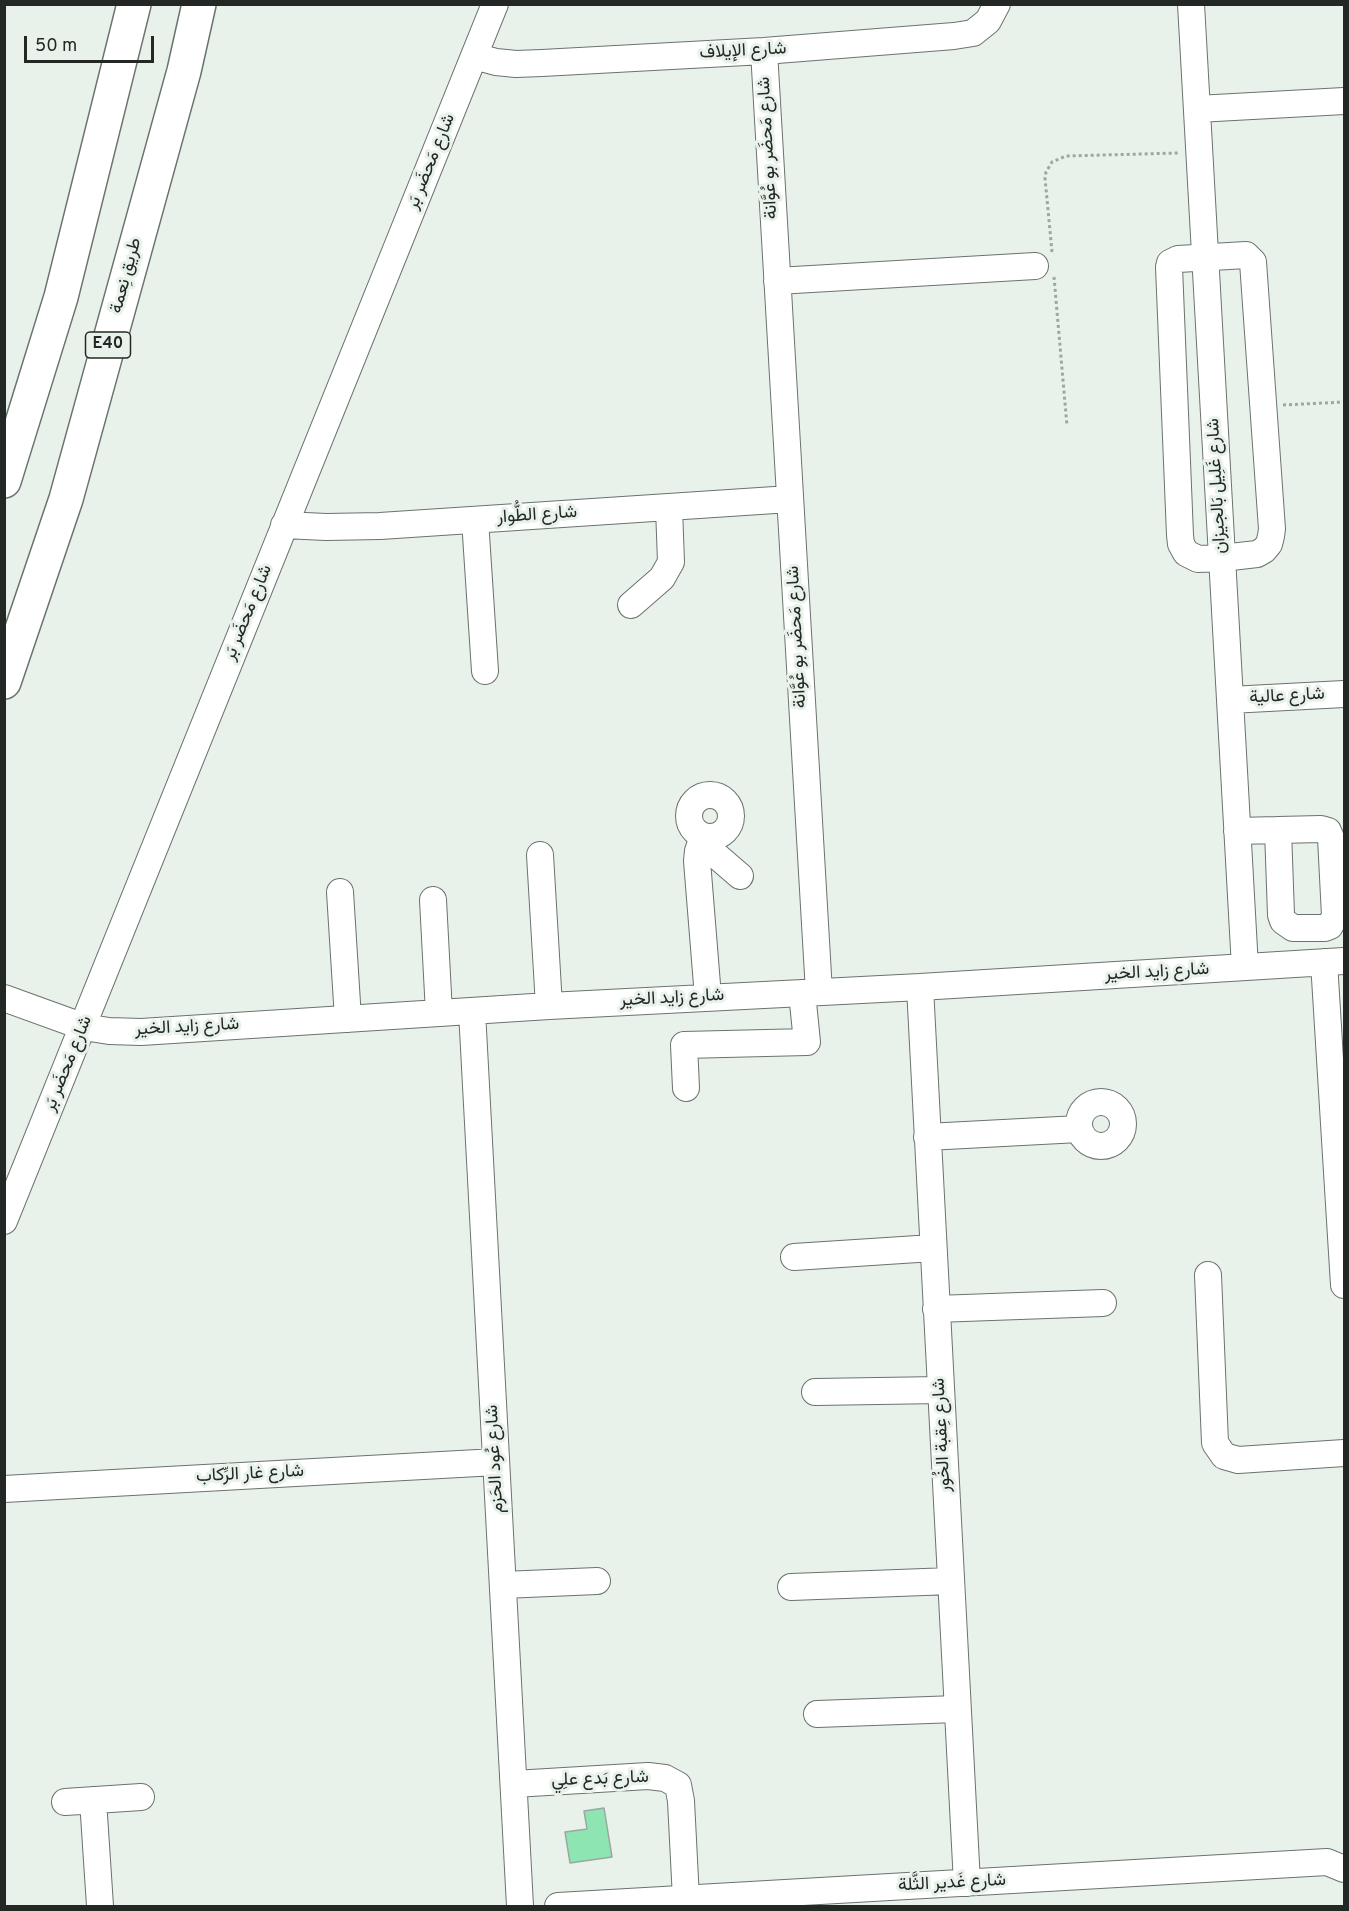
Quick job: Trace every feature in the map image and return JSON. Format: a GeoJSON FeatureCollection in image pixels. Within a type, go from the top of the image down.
{"type":"FeatureCollection","features":[{"type":"Feature","properties":{"kind":"main road"},"geometry":{"type":"LineString","coordinates":[[4,481],[61,297],[134,4]]}},
{"type":"Feature","properties":{"kind":"main road","name":"طريق نِعمة"},"geometry":{"type":"LineString","coordinates":[[4,682],[66,499],[184,71],[200,4]]}},
{"type":"Feature","properties":{"kind":"street","name":"شارع مَحضَر بَر"},"geometry":{"type":"LineString","coordinates":[[4,1221],[495,4]]}},
{"type":"Feature","properties":{"kind":"street","name":"شارع الإيلاف"},"geometry":{"type":"LineString","coordinates":[[474,56],[516,64],[764,51],[954,36],[973,33],[988,21],[997,4]]}},
{"type":"Feature","properties":{"kind":"street","name":"شارع غَلِيل بَالجيزان"},"geometry":{"type":"LineString","coordinates":[[1191,4],[1245,967]]}},
{"type":"Feature","properties":{"kind":"street","name":"شارع مَحضَر بو عُوَّانة"},"geometry":{"type":"LineString","coordinates":[[686,1088],[684,1045],[807,1042],[810,992],[790,499],[764,51]]}},
{"type":"Feature","properties":{"kind":"street"},"geometry":{"type":"LineString","coordinates":[[1197,109],[1344,101]]}},
{"type":"Feature","properties":{"kind":"street"},"geometry":{"type":"LineString","coordinates":[[1246,255],[1253,262],[1264,406],[1272,529],[1269,544],[1257,554],[1222,558],[1192,557],[1186,553],[1181,544],[1180,535],[1169,267],[1174,260],[1246,255]]}},
{"type":"Feature","properties":{"kind":"street"},"geometry":{"type":"LineString","coordinates":[[777,281],[1047,265]]}},
{"type":"Feature","properties":{"kind":"street","name":"شارع الطُّوار"},"geometry":{"type":"LineString","coordinates":[[284,525],[326,527],[475,520],[790,499]]}},
{"type":"Feature","properties":{"kind":"street"},"geometry":{"type":"LineString","coordinates":[[631,605],[662,578],[671,562],[669,508]]}},
{"type":"Feature","properties":{"kind":"street"},"geometry":{"type":"LineString","coordinates":[[475,520],[484,671]]}},
{"type":"Feature","properties":{"kind":"street","name":"شارع عالية"},"geometry":{"type":"LineString","coordinates":[[1230,700],[1344,694]]}},
{"type":"Feature","properties":{"kind":"street"},"geometry":{"type":"LineString","coordinates":[[1237,831],[1278,830]]}},
{"type":"Feature","properties":{"kind":"street"},"geometry":{"type":"LineString","coordinates":[[708,998],[697,861],[701,841],[740,876]]}},
{"type":"Feature","properties":{"kind":"street"},"geometry":{"type":"LineString","coordinates":[[540,855],[549,1006]]}},
{"type":"Feature","properties":{"kind":"street"},"geometry":{"type":"LineString","coordinates":[[340,892],[348,1019]]}},
{"type":"Feature","properties":{"kind":"street"},"geometry":{"type":"LineString","coordinates":[[434,900],[439,1013]]}},
{"type":"Feature","properties":{"kind":"street"},"geometry":{"type":"LineString","coordinates":[[1334,962],[1344,1285]]}},
{"type":"Feature","properties":{"kind":"street","name":"شارع زايد الخير"},"geometry":{"type":"LineString","coordinates":[[4,998],[84,1027],[109,1031],[141,1032],[549,1006],[1334,962]]}},
{"type":"Feature","properties":{"kind":"street","name":"شارع عِقبة الخُور"},"geometry":{"type":"LineString","coordinates":[[920,987],[967,1883]]}},
{"type":"Feature","properties":{"kind":"street","name":"شارع عُود الحَزم"},"geometry":{"type":"LineString","coordinates":[[472,1011],[520,1906]]}},
{"type":"Feature","properties":{"kind":"street"},"geometry":{"type":"LineString","coordinates":[[927,1137],[1079,1129]]}},
{"type":"Feature","properties":{"kind":"street"},"geometry":{"type":"LineString","coordinates":[[794,1257],[933,1248]]}},
{"type":"Feature","properties":{"kind":"street"},"geometry":{"type":"LineString","coordinates":[[1208,1275],[1215,1443],[1224,1456],[1238,1460],[1344,1454]]}},
{"type":"Feature","properties":{"kind":"street"},"geometry":{"type":"LineString","coordinates":[[936,1309],[1103,1303]]}},
{"type":"Feature","properties":{"kind":"street"},"geometry":{"type":"LineString","coordinates":[[815,1392],[941,1390]]}},
{"type":"Feature","properties":{"kind":"street","name":"شارع غار الرِّكاب"},"geometry":{"type":"LineString","coordinates":[[4,1489],[496,1462]]}},
{"type":"Feature","properties":{"kind":"street"},"geometry":{"type":"LineString","coordinates":[[503,1585],[597,1581]]}},
{"type":"Feature","properties":{"kind":"street"},"geometry":{"type":"LineString","coordinates":[[792,1587],[951,1581]]}},
{"type":"Feature","properties":{"kind":"street"},"geometry":{"type":"LineString","coordinates":[[817,1714],[957,1709]]}},
{"type":"Feature","properties":{"kind":"street","name":"شارع بَدع علِي"},"geometry":{"type":"LineString","coordinates":[[513,1784],[648,1776],[665,1778],[678,1785],[681,1801],[686,1899]]}},
{"type":"Feature","properties":{"kind":"street"},"geometry":{"type":"LineString","coordinates":[[65,1802],[141,1797]]}},
{"type":"Feature","properties":{"kind":"street"},"geometry":{"type":"LineString","coordinates":[[93,1800],[100,1906]]}},
{"type":"Feature","properties":{"kind":"street","name":"شارع غَدير الثَّلة"},"geometry":{"type":"LineString","coordinates":[[558,1906],[686,1899],[932,1896],[967,1883],[1339,1859]]}},
{"type":"Feature","properties":{"kind":"path"},"geometry":{"type":"LineString","coordinates":[[1066,426],[1047,265],[1046,172],[1052,162],[1066,156],[1199,152]]}},
{"type":"Feature","properties":{"kind":"path"},"geometry":{"type":"LineString","coordinates":[[1264,406],[1344,402]]}},
{"type":"Feature","properties":{"kind":"building"},"geometry":{"type":"Polygon","coordinates":[[[604,1808],[612,1857],[570,1863],[565,1832],[587,1829],[584,1811],[604,1808]]]}}]}
